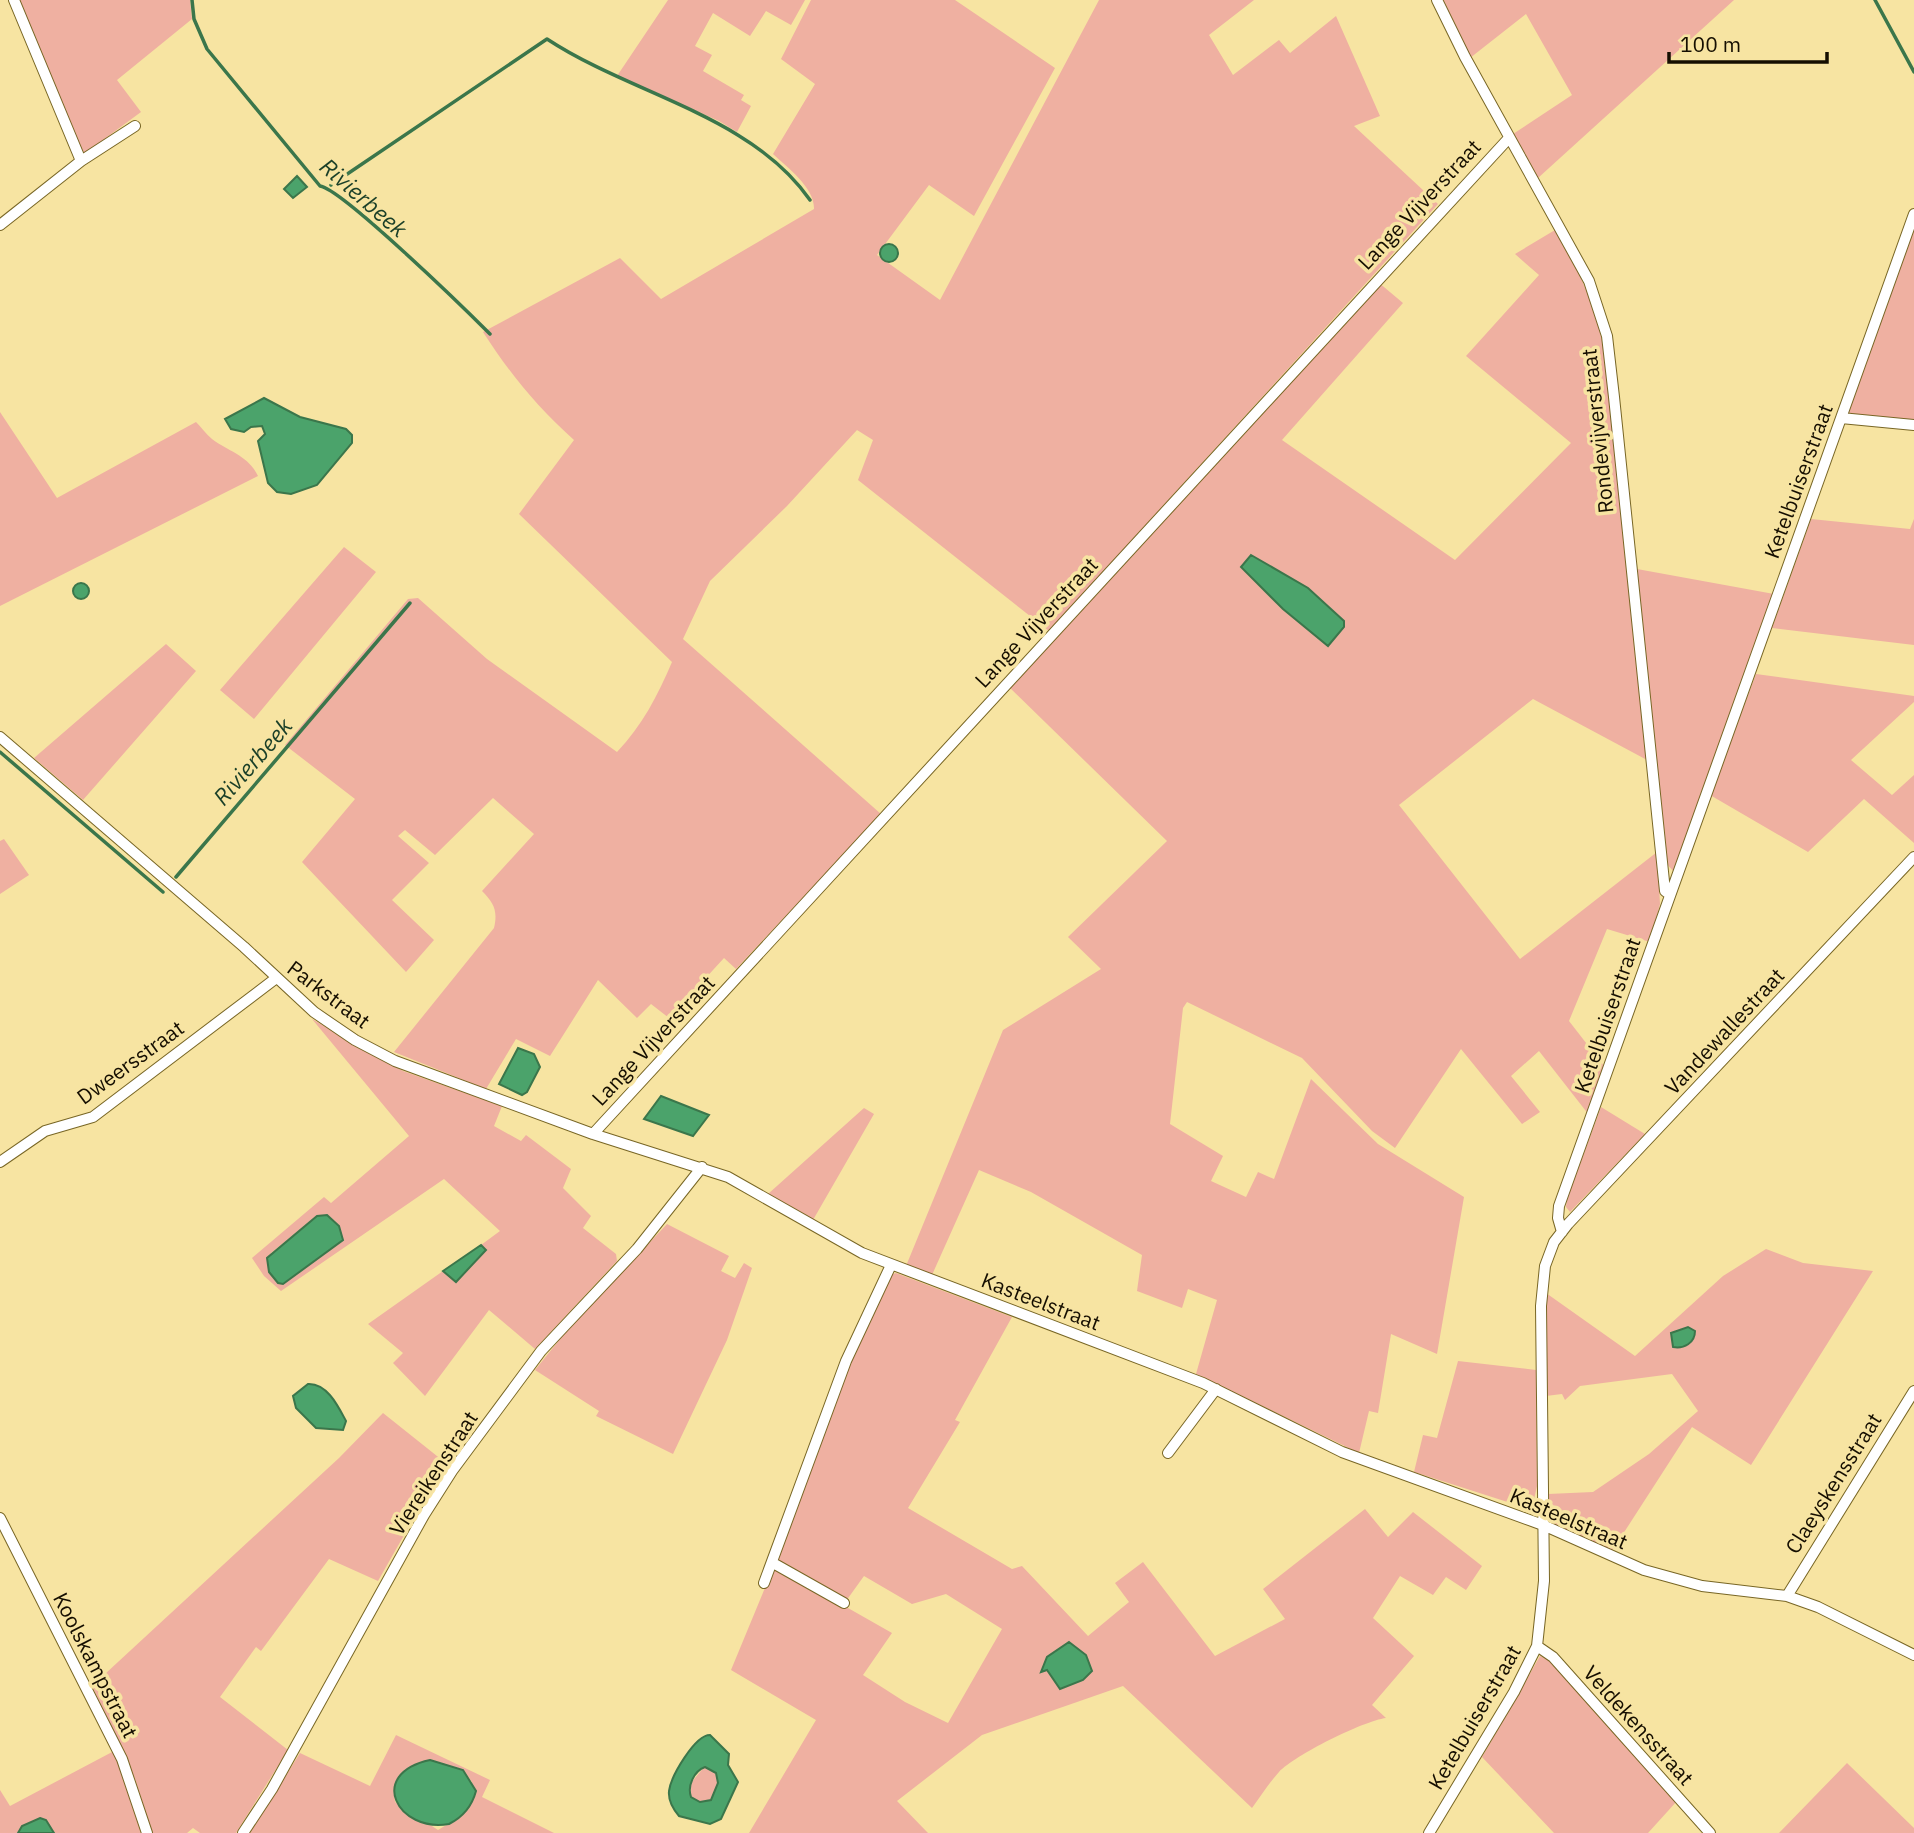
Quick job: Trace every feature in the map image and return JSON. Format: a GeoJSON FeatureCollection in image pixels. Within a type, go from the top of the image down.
{"type":"FeatureCollection","features":[{"type":"Feature","properties":{"kind":"street"},"geometry":{"type":"LineString","coordinates":[[14,0],[81,161]]}},
{"type":"Feature","properties":{"kind":"street","name":"Rondevijverstraat"},"geometry":{"type":"LineString","coordinates":[[1437,0],[1509,138],[1589,281],[1606,336],[1665,891],[1669,894]]}},
{"type":"Feature","properties":{"kind":"street"},"geometry":{"type":"LineString","coordinates":[[0,225],[81,161],[135,126]]}},
{"type":"Feature","properties":{"kind":"street","name":"Lange Vijverstraat"},"geometry":{"type":"LineString","coordinates":[[593,1134],[1492,153],[1509,138]]}},
{"type":"Feature","properties":{"kind":"street","name":"Ketelbuiserstraat"},"geometry":{"type":"LineString","coordinates":[[1429,1833],[1514,1692],[1537,1646],[1543,1612],[1541,1306],[1545,1266],[1562,1232],[1558,1218],[1559,1206],[1914,214]]}},
{"type":"Feature","properties":{"kind":"street"},"geometry":{"type":"LineString","coordinates":[[1841,418],[1914,425]]}},
{"type":"Feature","properties":{"kind":"street","name":"Parkstraat"},"geometry":{"type":"LineString","coordinates":[[0,737],[244,947],[314,1013],[355,1040],[395,1061],[593,1134],[702,1167]]}},
{"type":"Feature","properties":{"kind":"street","name":"Vandewallestraat"},"geometry":{"type":"LineString","coordinates":[[1562,1232],[1914,857]]}},
{"type":"Feature","properties":{"kind":"street","name":"Dweersstraat"},"geometry":{"type":"LineString","coordinates":[[0,1162],[45,1131],[93,1117],[275,979]]}},
{"type":"Feature","properties":{"kind":"street","name":"Kasteelstraat"},"geometry":{"type":"LineString","coordinates":[[702,1167],[728,1177],[832,1238],[891,1265],[1216,1389],[1342,1452],[1543,1525],[1665,1577],[1702,1586],[1787,1596],[1818,1607],[1914,1655]]}},
{"type":"Feature","properties":{"kind":"street","name":"Viereikenstraat"},"geometry":{"type":"LineString","coordinates":[[243,1833],[272,1789],[424,1515],[452,1471],[541,1351],[637,1249],[702,1167]]}},
{"type":"Feature","properties":{"kind":"street"},"geometry":{"type":"LineString","coordinates":[[764,1583],[846,1361],[891,1265]]}},
{"type":"Feature","properties":{"kind":"street"},"geometry":{"type":"LineString","coordinates":[[1168,1453],[1216,1389]]}},
{"type":"Feature","properties":{"kind":"street","name":"Claeyskensstraat"},"geometry":{"type":"LineString","coordinates":[[1787,1596],[1914,1391]]}},
{"type":"Feature","properties":{"kind":"street","name":"Koolskampstraat"},"geometry":{"type":"LineString","coordinates":[[0,1519],[122,1759],[147,1833]]}},
{"type":"Feature","properties":{"kind":"street"},"geometry":{"type":"LineString","coordinates":[[773,1563],[844,1603]]}},
{"type":"Feature","properties":{"kind":"street","name":"Veldekensstraat"},"geometry":{"type":"LineString","coordinates":[[1537,1646],[1553,1657],[1710,1833]]}},
{"type":"Feature","properties":{"kind":"shaded area"},"geometry":{"type":"Polygon","coordinates":[[[18,0],[190,0],[192,19],[117,80],[141,112],[84,154],[18,0]]]}},
{"type":"Feature","properties":{"kind":"shaded area"},"geometry":{"type":"Polygon","coordinates":[[[668,0],[805,0],[791,25],[766,11],[750,36],[713,13],[695,46],[712,55],[703,71],[744,95],[741,100],[751,106],[737,132],[719,121],[617,76],[668,0]]]}},
{"type":"Feature","properties":{"kind":"shaded area"},"geometry":{"type":"Polygon","coordinates":[[[811,0],[955,0],[1055,68],[974,216],[929,185],[877,255],[940,300],[1099,0],[1254,0],[1209,35],[1233,75],[1279,40],[1290,53],[1336,16],[1380,116],[1354,126],[1438,204],[1049,631],[858,480],[873,440],[857,430],[787,506],[710,581],[683,639],[881,814],[736,969],[724,958],[669,1018],[651,1004],[637,1018],[598,980],[550,1056],[516,1039],[486,1089],[394,1052],[494,928],[494,908],[482,891],[534,834],[493,798],[435,855],[405,830],[398,836],[429,863],[392,900],[434,940],[406,972],[302,862],[355,799],[285,745],[408,599],[418,598],[487,659],[617,752],[642,721],[672,662],[519,514],[574,440],[525,389],[483,332],[620,258],[661,299],[814,209],[810,193],[805,186],[773,154],[815,84],[781,59],[811,0]]]}},
{"type":"Feature","properties":{"kind":"shaded area"},"geometry":{"type":"Polygon","coordinates":[[[1443,0],[1734,0],[1538,178],[1513,134],[1572,95],[1526,14],[1470,58],[1443,0]]]}},
{"type":"Feature","properties":{"kind":"shaded area"},"geometry":{"type":"Polygon","coordinates":[[[297,176],[307,187],[293,198],[284,189],[297,176]]]}},
{"type":"Feature","properties":{"kind":"shaded area"},"geometry":{"type":"Polygon","coordinates":[[[1914,222],[1914,421],[1849,414],[1847,410],[1914,222]]]}},
{"type":"Feature","properties":{"kind":"shaded area"},"geometry":{"type":"Polygon","coordinates":[[[1555,230],[1589,297],[1608,370],[1647,760],[1533,699],[1399,805],[1520,959],[1657,852],[1660,904],[1650,942],[1607,929],[1569,1021],[1604,1066],[1589,1115],[1539,1051],[1511,1076],[1540,1112],[1522,1124],[1461,1049],[1395,1148],[1372,1131],[1302,1058],[1187,1002],[1183,1008],[1170,1124],[1223,1156],[1211,1181],[1246,1197],[1258,1172],[1274,1179],[1311,1079],[1378,1144],[1464,1197],[1437,1354],[1391,1334],[1378,1413],[1369,1411],[1359,1453],[1196,1374],[1217,1300],[1188,1289],[1182,1308],[1137,1291],[1142,1255],[1031,1192],[979,1170],[932,1275],[906,1266],[1003,1030],[1101,969],[1068,937],[1167,841],[1008,686],[1378,282],[1403,303],[1282,440],[1455,560],[1571,443],[1466,356],[1539,275],[1515,254],[1555,230]]]}},
{"type":"Feature","properties":{"kind":"shaded area"},"geometry":{"type":"Polygon","coordinates":[[[889,244],[895,247],[898,253],[895,259],[889,262],[883,259],[880,253],[883,247],[889,244]]]}},
{"type":"Feature","properties":{"kind":"shaded area"},"geometry":{"type":"Polygon","coordinates":[[[264,398],[300,417],[346,429],[352,435],[352,443],[317,485],[291,494],[277,492],[268,483],[258,441],[265,434],[262,426],[251,427],[244,432],[231,429],[225,419],[264,398]]]}},
{"type":"Feature","properties":{"kind":"shaded area"},"geometry":{"type":"Polygon","coordinates":[[[0,412],[57,498],[196,422],[212,439],[249,463],[258,476],[0,606],[0,412]]]}},
{"type":"Feature","properties":{"kind":"shaded area"},"geometry":{"type":"Polygon","coordinates":[[[1811,519],[1910,529],[1914,519],[1914,645],[1772,628],[1811,519]]]}},
{"type":"Feature","properties":{"kind":"shaded area"},"geometry":{"type":"Polygon","coordinates":[[[344,547],[376,572],[254,719],[220,690],[344,547]]]}},
{"type":"Feature","properties":{"kind":"shaded area"},"geometry":{"type":"Polygon","coordinates":[[[1251,555],[1308,588],[1344,621],[1344,627],[1328,646],[1283,609],[1241,567],[1251,555]]]}},
{"type":"Feature","properties":{"kind":"shaded area"},"geometry":{"type":"Polygon","coordinates":[[[1637,569],[1774,594],[1674,872],[1666,863],[1637,569]]]}},
{"type":"Feature","properties":{"kind":"shaded area"},"geometry":{"type":"Polygon","coordinates":[[[81,583],[87,585],[87,597],[81,599],[75,597],[73,591],[75,585],[81,583]]]}},
{"type":"Feature","properties":{"kind":"shaded area"},"geometry":{"type":"Polygon","coordinates":[[[166,644],[196,671],[83,800],[34,758],[166,644]]]}},
{"type":"Feature","properties":{"kind":"shaded area"},"geometry":{"type":"Polygon","coordinates":[[[1756,674],[1914,696],[1914,702],[1851,760],[1892,795],[1914,775],[1914,843],[1864,799],[1808,852],[1710,795],[1756,674]]]}},
{"type":"Feature","properties":{"kind":"shaded area"},"geometry":{"type":"Polygon","coordinates":[[[4,839],[29,875],[0,894],[0,841],[4,839]]]}},
{"type":"Feature","properties":{"kind":"shaded area"},"geometry":{"type":"Polygon","coordinates":[[[312,1019],[403,1071],[502,1106],[494,1126],[521,1141],[526,1135],[571,1169],[563,1188],[591,1216],[583,1228],[616,1254],[617,1261],[535,1349],[489,1310],[425,1396],[393,1363],[403,1353],[368,1324],[443,1271],[456,1282],[485,1249],[481,1245],[500,1231],[444,1179],[281,1291],[264,1276],[252,1258],[324,1197],[331,1203],[409,1136],[312,1019]],[[328,1215],[317,1216],[271,1253],[269,1272],[278,1283],[332,1220],[328,1215]]]}},
{"type":"Feature","properties":{"kind":"shaded area"},"geometry":{"type":"Polygon","coordinates":[[[518,1048],[534,1054],[540,1067],[527,1092],[522,1095],[499,1084],[518,1048]]]}},
{"type":"Feature","properties":{"kind":"shaded area"},"geometry":{"type":"Polygon","coordinates":[[[661,1096],[709,1115],[693,1136],[644,1119],[661,1096]]]}},
{"type":"Feature","properties":{"kind":"shaded area"},"geometry":{"type":"Polygon","coordinates":[[[1601,1107],[1645,1134],[1570,1212],[1566,1207],[1567,1199],[1601,1107]]]}},
{"type":"Feature","properties":{"kind":"shaded area"},"geometry":{"type":"Polygon","coordinates":[[[864,1108],[874,1114],[813,1220],[768,1194],[864,1108]]]}},
{"type":"Feature","properties":{"kind":"shaded area"},"geometry":{"type":"Polygon","coordinates":[[[327,1215],[339,1226],[343,1240],[283,1284],[278,1283],[269,1272],[267,1258],[317,1216],[327,1215]]]}},
{"type":"Feature","properties":{"kind":"shaded area"},"geometry":{"type":"Polygon","coordinates":[[[667,1224],[729,1256],[721,1271],[735,1278],[744,1263],[752,1268],[727,1340],[673,1454],[596,1416],[599,1411],[535,1370],[565,1333],[667,1224]]]}},
{"type":"Feature","properties":{"kind":"shaded area"},"geometry":{"type":"Polygon","coordinates":[[[481,1245],[486,1250],[456,1282],[443,1271],[481,1245]]]}},
{"type":"Feature","properties":{"kind":"shaded area"},"geometry":{"type":"Polygon","coordinates":[[[1766,1249],[1803,1263],[1873,1271],[1751,1465],[1692,1427],[1612,1551],[1547,1522],[1548,1494],[1593,1492],[1649,1454],[1698,1411],[1672,1374],[1580,1386],[1565,1400],[1562,1394],[1546,1396],[1546,1293],[1635,1356],[1723,1276],[1766,1249]]]}},
{"type":"Feature","properties":{"kind":"shaded area"},"geometry":{"type":"Polygon","coordinates":[[[896,1273],[1012,1317],[955,1420],[960,1422],[908,1508],[1012,1569],[1022,1566],[1088,1636],[1129,1602],[1115,1583],[1143,1562],[1215,1656],[1285,1619],[1263,1589],[1365,1509],[1388,1537],[1413,1512],[1482,1566],[1466,1590],[1446,1577],[1433,1595],[1400,1576],[1373,1618],[1414,1656],[1372,1705],[1386,1718],[1346,1732],[1287,1765],[1268,1785],[1252,1808],[1123,1686],[982,1735],[897,1801],[928,1833],[749,1833],[816,1720],[731,1670],[774,1566],[892,1633],[863,1675],[905,1702],[948,1723],[1002,1629],[946,1594],[912,1604],[864,1576],[846,1601],[779,1563],[778,1556],[846,1368],[890,1275],[896,1273]],[[1069,1642],[1047,1657],[1047,1670],[1060,1688],[1083,1680],[1069,1642]]]}},
{"type":"Feature","properties":{"kind":"shaded area"},"geometry":{"type":"Polygon","coordinates":[[[1688,1327],[1695,1331],[1691,1342],[1685,1346],[1673,1347],[1671,1333],[1688,1327]]]}},
{"type":"Feature","properties":{"kind":"shaded area"},"geometry":{"type":"Polygon","coordinates":[[[1458,1361],[1536,1370],[1537,1486],[1533,1504],[1520,1506],[1414,1472],[1423,1435],[1437,1438],[1458,1361]]]}},
{"type":"Feature","properties":{"kind":"shaded area"},"geometry":{"type":"Polygon","coordinates":[[[308,1384],[321,1387],[331,1396],[346,1421],[343,1430],[316,1428],[296,1408],[293,1396],[308,1384]]]}},
{"type":"Feature","properties":{"kind":"shaded area"},"geometry":{"type":"Polygon","coordinates":[[[383,1413],[447,1464],[448,1469],[415,1516],[378,1581],[329,1559],[261,1651],[256,1647],[220,1697],[288,1750],[236,1833],[200,1833],[193,1828],[187,1833],[152,1833],[135,1779],[92,1686],[339,1458],[383,1413]]]}},
{"type":"Feature","properties":{"kind":"shaded area"},"geometry":{"type":"Polygon","coordinates":[[[1069,1642],[1086,1655],[1092,1671],[1083,1680],[1060,1689],[1047,1670],[1041,1672],[1047,1657],[1069,1642]]]}},
{"type":"Feature","properties":{"kind":"shaded area"},"geometry":{"type":"Polygon","coordinates":[[[1540,1656],[1548,1659],[1677,1801],[1648,1833],[1554,1833],[1482,1757],[1540,1656]]]}},
{"type":"Feature","properties":{"kind":"shaded area"},"geometry":{"type":"Polygon","coordinates":[[[396,1735],[490,1780],[482,1797],[554,1833],[250,1833],[300,1753],[370,1786],[396,1735]],[[463,1770],[399,1777],[394,1791],[395,1802],[438,1830],[463,1815],[472,1782],[463,1770]]]}},
{"type":"Feature","properties":{"kind":"shaded area"},"geometry":{"type":"Polygon","coordinates":[[[710,1735],[729,1754],[728,1765],[738,1782],[721,1819],[710,1824],[679,1816],[671,1805],[669,1795],[679,1767],[691,1749],[710,1735]],[[705,1767],[698,1772],[691,1784],[691,1797],[700,1802],[711,1800],[718,1783],[716,1773],[705,1767]]]}},
{"type":"Feature","properties":{"kind":"shaded area"},"geometry":{"type":"Polygon","coordinates":[[[114,1751],[141,1833],[0,1833],[0,1790],[10,1806],[114,1751]]]}},
{"type":"Feature","properties":{"kind":"shaded area"},"geometry":{"type":"Polygon","coordinates":[[[430,1760],[463,1770],[476,1791],[466,1810],[449,1824],[431,1824],[416,1820],[396,1801],[394,1789],[399,1777],[410,1767],[430,1760]]]}},
{"type":"Feature","properties":{"kind":"shaded area"},"geometry":{"type":"Polygon","coordinates":[[[1847,1763],[1914,1828],[1914,1833],[1779,1833],[1847,1763]]]}},
{"type":"Feature","properties":{"kind":"shaded area"},"geometry":{"type":"Polygon","coordinates":[[[705,1766],[716,1773],[718,1783],[711,1800],[700,1802],[691,1798],[690,1784],[705,1766]]]}},
{"type":"Feature","properties":{"kind":"shaded area"},"geometry":{"type":"Polygon","coordinates":[[[40,1818],[46,1820],[54,1833],[18,1833],[22,1826],[40,1818]]]}},
{"type":"Feature","properties":{"kind":"waterway","name":"Rivierbeek"},"geometry":{"type":"LineString","coordinates":[[192,0],[194,19],[207,49],[320,186],[353,207],[490,334]]}},
{"type":"Feature","properties":{"kind":"waterway"},"geometry":{"type":"LineString","coordinates":[[1875,0],[1914,72]]}},
{"type":"Feature","properties":{"kind":"waterway"},"geometry":{"type":"LineString","coordinates":[[331,185],[547,39],[580,59],[723,126],[756,147],[785,171],[810,200]]}},
{"type":"Feature","properties":{"kind":"waterway","name":"Rivierbeek"},"geometry":{"type":"LineString","coordinates":[[176,877],[410,603]]}},
{"type":"Feature","properties":{"kind":"waterway","name":"Rivierbeek"},"geometry":{"type":"LineString","coordinates":[[0,752],[163,892]]}}]}
